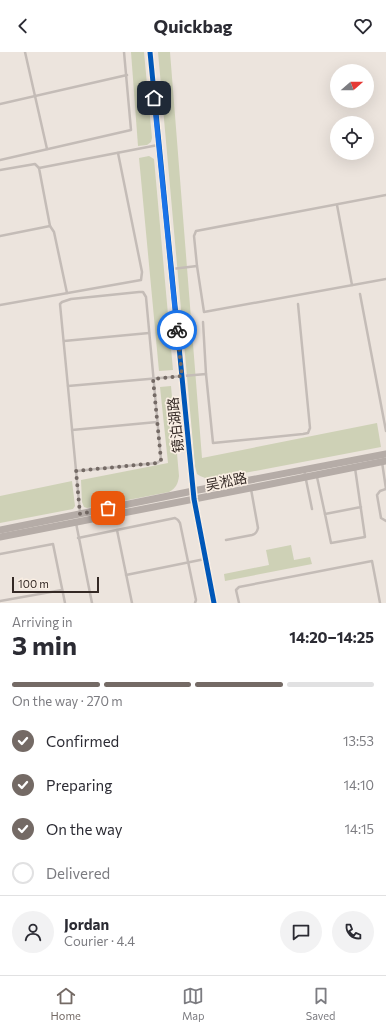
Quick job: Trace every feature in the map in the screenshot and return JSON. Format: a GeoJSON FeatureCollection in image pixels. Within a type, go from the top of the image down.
{"type":"FeatureCollection","features":[{"type":"Feature","properties":{"kind":"main road","name":"镜泊湖路"},"geometry":{"type":"LineString","coordinates":[[150,52],[193,491],[214,603]]}},
{"type":"Feature","properties":{"kind":"main road","name":"吴淞路"},"geometry":{"type":"LineString","coordinates":[[0,530],[79,519],[251,488],[305,473],[386,454]]}},
{"type":"Feature","properties":{"kind":"main road","name":"吴淞路"},"geometry":{"type":"LineString","coordinates":[[0,537],[193,491],[305,473],[317,474],[384,461]]}},
{"type":"Feature","properties":{"kind":"lane"},"geometry":{"type":"LineString","coordinates":[[25,52],[47,149]]}},
{"type":"Feature","properties":{"kind":"lane"},"geometry":{"type":"LineString","coordinates":[[0,160],[131,130],[124,52]]}},
{"type":"Feature","properties":{"kind":"lane"},"geometry":{"type":"LineString","coordinates":[[0,104],[127,75]]}},
{"type":"Feature","properties":{"kind":"lane"},"geometry":{"type":"LineString","coordinates":[[39,168],[159,145]]}},
{"type":"Feature","properties":{"kind":"lane"},"geometry":{"type":"LineString","coordinates":[[0,305],[141,280],[142,272],[118,153]]}},
{"type":"Feature","properties":{"kind":"lane"},"geometry":{"type":"LineString","coordinates":[[0,170],[35,164],[39,168],[50,226],[54,232],[67,293]]}},
{"type":"Feature","properties":{"kind":"lane"},"geometry":{"type":"LineString","coordinates":[[386,195],[196,231],[194,236],[204,312],[386,279]]}},
{"type":"Feature","properties":{"kind":"lane"},"geometry":{"type":"LineString","coordinates":[[337,204],[352,285]]}},
{"type":"Feature","properties":{"kind":"lane"},"geometry":{"type":"LineString","coordinates":[[0,236],[50,226]]}},
{"type":"Feature","properties":{"kind":"lane"},"geometry":{"type":"LineString","coordinates":[[171,270],[198,266]]}},
{"type":"Feature","properties":{"kind":"lane"},"geometry":{"type":"LineString","coordinates":[[76,471],[157,463],[161,460],[146,297],[143,292],[71,300],[60,304],[76,471],[79,519],[78,538],[92,603]]}},
{"type":"Feature","properties":{"kind":"lane"},"geometry":{"type":"LineString","coordinates":[[360,294],[386,431]]}},
{"type":"Feature","properties":{"kind":"lane"},"geometry":{"type":"LineString","coordinates":[[202,322],[213,443],[304,434],[308,433],[310,428],[298,304]]}},
{"type":"Feature","properties":{"kind":"lane"},"geometry":{"type":"LineString","coordinates":[[64,341],[149,333]]}},
{"type":"Feature","properties":{"kind":"lane"},"geometry":{"type":"LineString","coordinates":[[68,386],[206,374]]}},
{"type":"Feature","properties":{"kind":"lane"},"geometry":{"type":"LineString","coordinates":[[72,430],[157,422]]}},
{"type":"Feature","properties":{"kind":"lane"},"geometry":{"type":"LineString","coordinates":[[384,461],[386,489],[380,491],[377,495],[381,518],[386,521]]}},
{"type":"Feature","properties":{"kind":"lane"},"geometry":{"type":"LineString","coordinates":[[317,474],[331,543],[365,537],[355,466]]}},
{"type":"Feature","properties":{"kind":"lane"},"geometry":{"type":"LineString","coordinates":[[305,473],[312,509]]}},
{"type":"Feature","properties":{"kind":"lane"},"geometry":{"type":"LineString","coordinates":[[226,540],[252,535],[258,531],[251,488]]}},
{"type":"Feature","properties":{"kind":"lane"},"geometry":{"type":"LineString","coordinates":[[324,514],[361,507]]}},
{"type":"Feature","properties":{"kind":"lane"},"geometry":{"type":"LineString","coordinates":[[78,538],[175,518],[180,523],[196,600],[195,603]]}},
{"type":"Feature","properties":{"kind":"lane"},"geometry":{"type":"LineString","coordinates":[[117,530],[132,603]]}},
{"type":"Feature","properties":{"kind":"lane"},"geometry":{"type":"LineString","coordinates":[[0,554],[53,544],[65,603]]}},
{"type":"Feature","properties":{"kind":"lane"},"geometry":{"type":"LineString","coordinates":[[126,575],[206,559]]}},
{"type":"Feature","properties":{"kind":"lane"},"geometry":{"type":"LineString","coordinates":[[239,603],[236,590],[239,587],[372,561],[380,603]]}},
{"type":"Feature","properties":{"kind":"lane"},"geometry":{"type":"LineString","coordinates":[[0,601],[62,590]]}},
{"type":"Feature","properties":{"kind":"green space"},"geometry":{"type":"Polygon","coordinates":[[[131,52],[144,52],[152,138],[151,142],[147,145],[138,146],[131,52]]]}},
{"type":"Feature","properties":{"kind":"green space"},"geometry":{"type":"Polygon","coordinates":[[[158,52],[170,52],[202,458],[377,423],[381,447],[213,479],[197,474],[195,466],[158,52]]]}},
{"type":"Feature","properties":{"kind":"green space"},"geometry":{"type":"Polygon","coordinates":[[[149,156],[154,159],[173,370],[159,371],[139,158],[149,156]]]}},
{"type":"Feature","properties":{"kind":"green space"},"geometry":{"type":"Polygon","coordinates":[[[171,386],[179,476],[175,487],[169,492],[87,508],[84,507],[82,502],[81,480],[168,463],[160,387],[171,386]]]}},
{"type":"Feature","properties":{"kind":"green space"},"geometry":{"type":"Polygon","coordinates":[[[72,481],[75,506],[73,509],[0,523],[0,496],[72,481]]]}},
{"type":"Feature","properties":{"kind":"green space"},"geometry":{"type":"Polygon","coordinates":[[[291,545],[294,560],[310,557],[312,564],[225,581],[224,574],[269,565],[266,550],[291,545]]]}},
{"type":"Feature","properties":{"kind":"cycle path"},"geometry":{"type":"LineString","coordinates":[[150,52],[194,499],[214,603]]}},
{"type":"Feature","properties":{"kind":"way so far"},"geometry":{"type":"LineString","coordinates":[[108,508],[80,514],[76,471],[160,462],[153,379],[182,376],[177,330]]}},
{"type":"Feature","properties":{"kind":"route"},"geometry":{"type":"LineString","coordinates":[[154,98],[177,330]]}}]}
